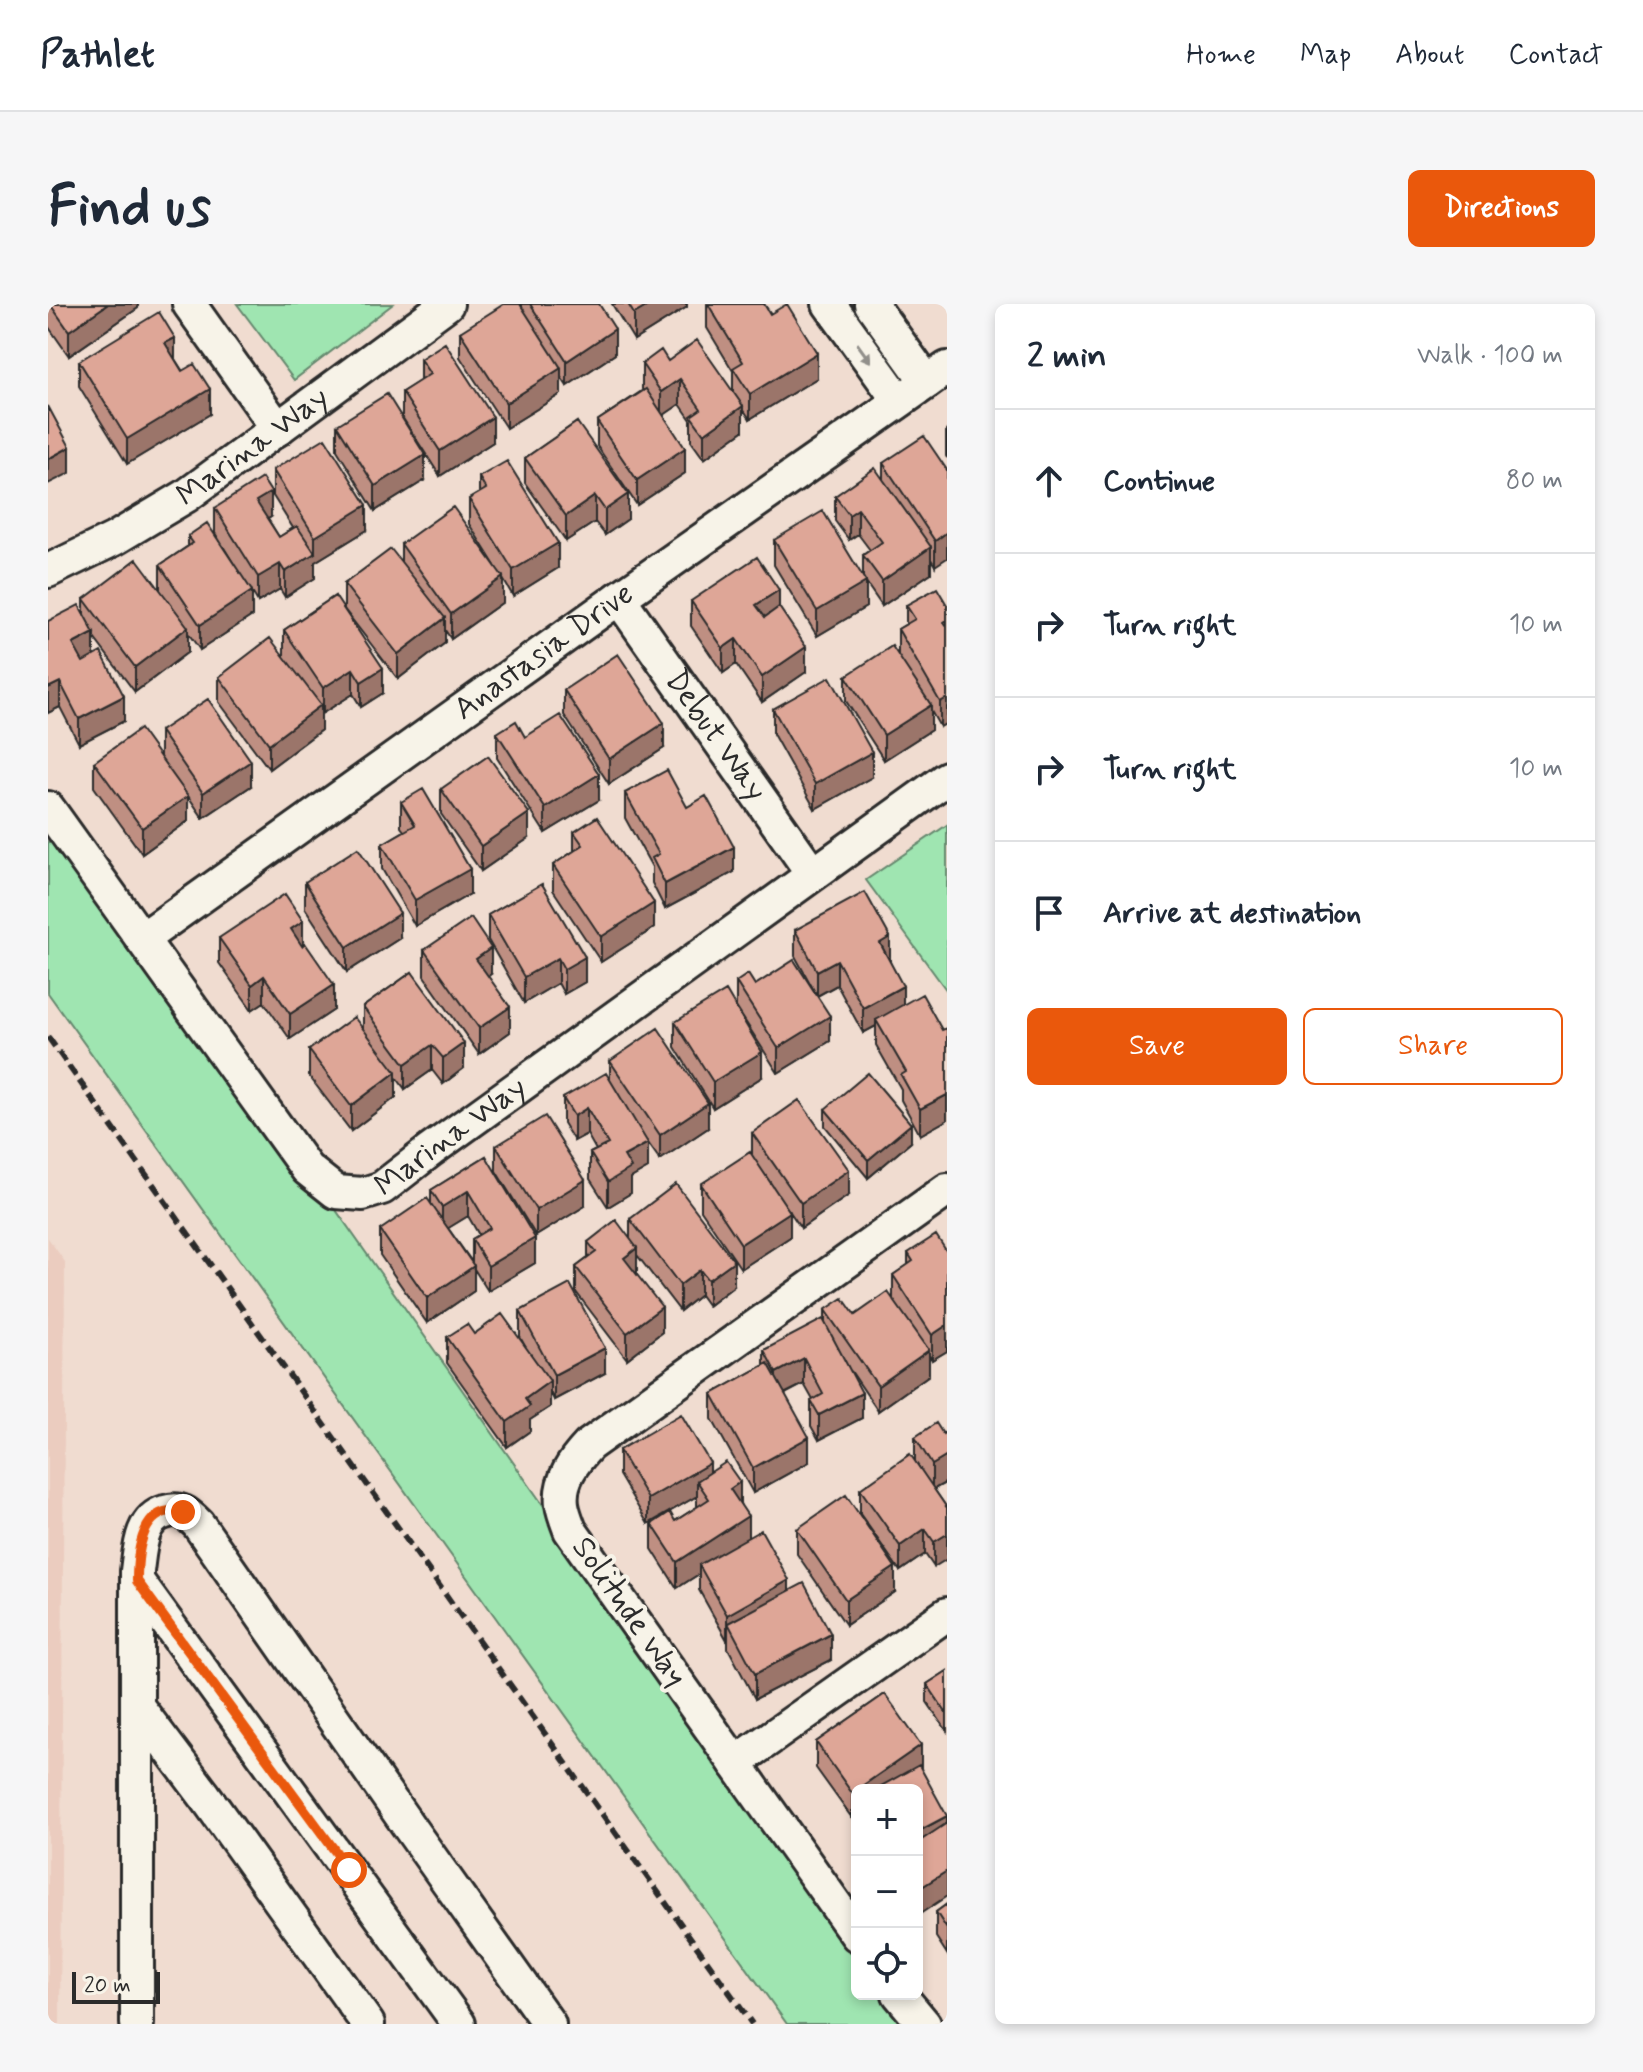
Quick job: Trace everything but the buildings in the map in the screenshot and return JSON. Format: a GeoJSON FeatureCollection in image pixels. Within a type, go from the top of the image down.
{"type":"FeatureCollection","features":[{"type":"Feature","properties":{"kind":"street"},"geometry":{"type":"LineString","coordinates":[[189,304],[278,429]]}},
{"type":"Feature","properties":{"kind":"street","name":"Marina Way"},"geometry":{"type":"LineString","coordinates":[[48,571],[114,539],[186,496],[447,304]]}},
{"type":"Feature","properties":{"kind":"street"},"geometry":{"type":"LineString","coordinates":[[829,304],[899,401]]}},
{"type":"Feature","properties":{"kind":"street"},"geometry":{"type":"LineString","coordinates":[[871,304],[937,375]]}},
{"type":"Feature","properties":{"kind":"street","name":"Anastasia Drive"},"geometry":{"type":"LineString","coordinates":[[142,939],[937,375]]}},
{"type":"Feature","properties":{"kind":"street","name":"Debut Way"},"geometry":{"type":"LineString","coordinates":[[619,598],[813,874]]}},
{"type":"Feature","properties":{"kind":"street","name":"Marina Way"},"geometry":{"type":"LineString","coordinates":[[48,808],[307,1169],[336,1192],[363,1194],[382,1188],[947,778]]}},
{"type":"Feature","properties":{"kind":"street","name":"Solitude Way"},"geometry":{"type":"LineString","coordinates":[[852,1928],[570,1530],[562,1504],[564,1482],[573,1462],[589,1445],[947,1190]]}},
{"type":"Feature","properties":{"kind":"street"},"geometry":{"type":"LineString","coordinates":[[137,2024],[137,1581],[141,1539],[148,1524],[158,1514],[172,1510],[183,1512],[198,1524],[549,2024]]}},
{"type":"Feature","properties":{"kind":"street"},"geometry":{"type":"LineString","coordinates":[[137,1581],[459,2024]]}},
{"type":"Feature","properties":{"kind":"street"},"geometry":{"type":"LineString","coordinates":[[735,1763],[947,1614]]}},
{"type":"Feature","properties":{"kind":"street"},"geometry":{"type":"LineString","coordinates":[[137,1706],[368,2024]]}},
{"type":"Feature","properties":{"kind":"street"},"geometry":{"type":"LineString","coordinates":[[904,2000],[924,2024]]}},
{"type":"Feature","properties":{"kind":"shaded area"},"geometry":{"type":"Polygon","coordinates":[[[48,1238],[65,1262],[60,2024],[48,2024],[48,1238]]]}},
{"type":"Feature","properties":{"kind":"green space"},"geometry":{"type":"Polygon","coordinates":[[[237,304],[393,304],[294,380],[237,304]]]}},
{"type":"Feature","properties":{"kind":"green space"},"geometry":{"type":"Polygon","coordinates":[[[48,800],[851,1943],[851,2000],[890,2000],[907,2024],[787,2024],[48,993],[48,800]]]}},
{"type":"Feature","properties":{"kind":"green space"},"geometry":{"type":"Polygon","coordinates":[[[947,825],[947,991],[866,880],[947,825]]]}},
{"type":"Feature","properties":{"kind":"railway"},"geometry":{"type":"LineString","coordinates":[[48,1037],[752,2024]]}},
{"type":"Feature","properties":{"kind":"route"},"geometry":{"type":"LineString","coordinates":[[183,1512],[172,1510],[158,1514],[148,1524],[141,1539],[137,1581],[349,1870]]}}]}
